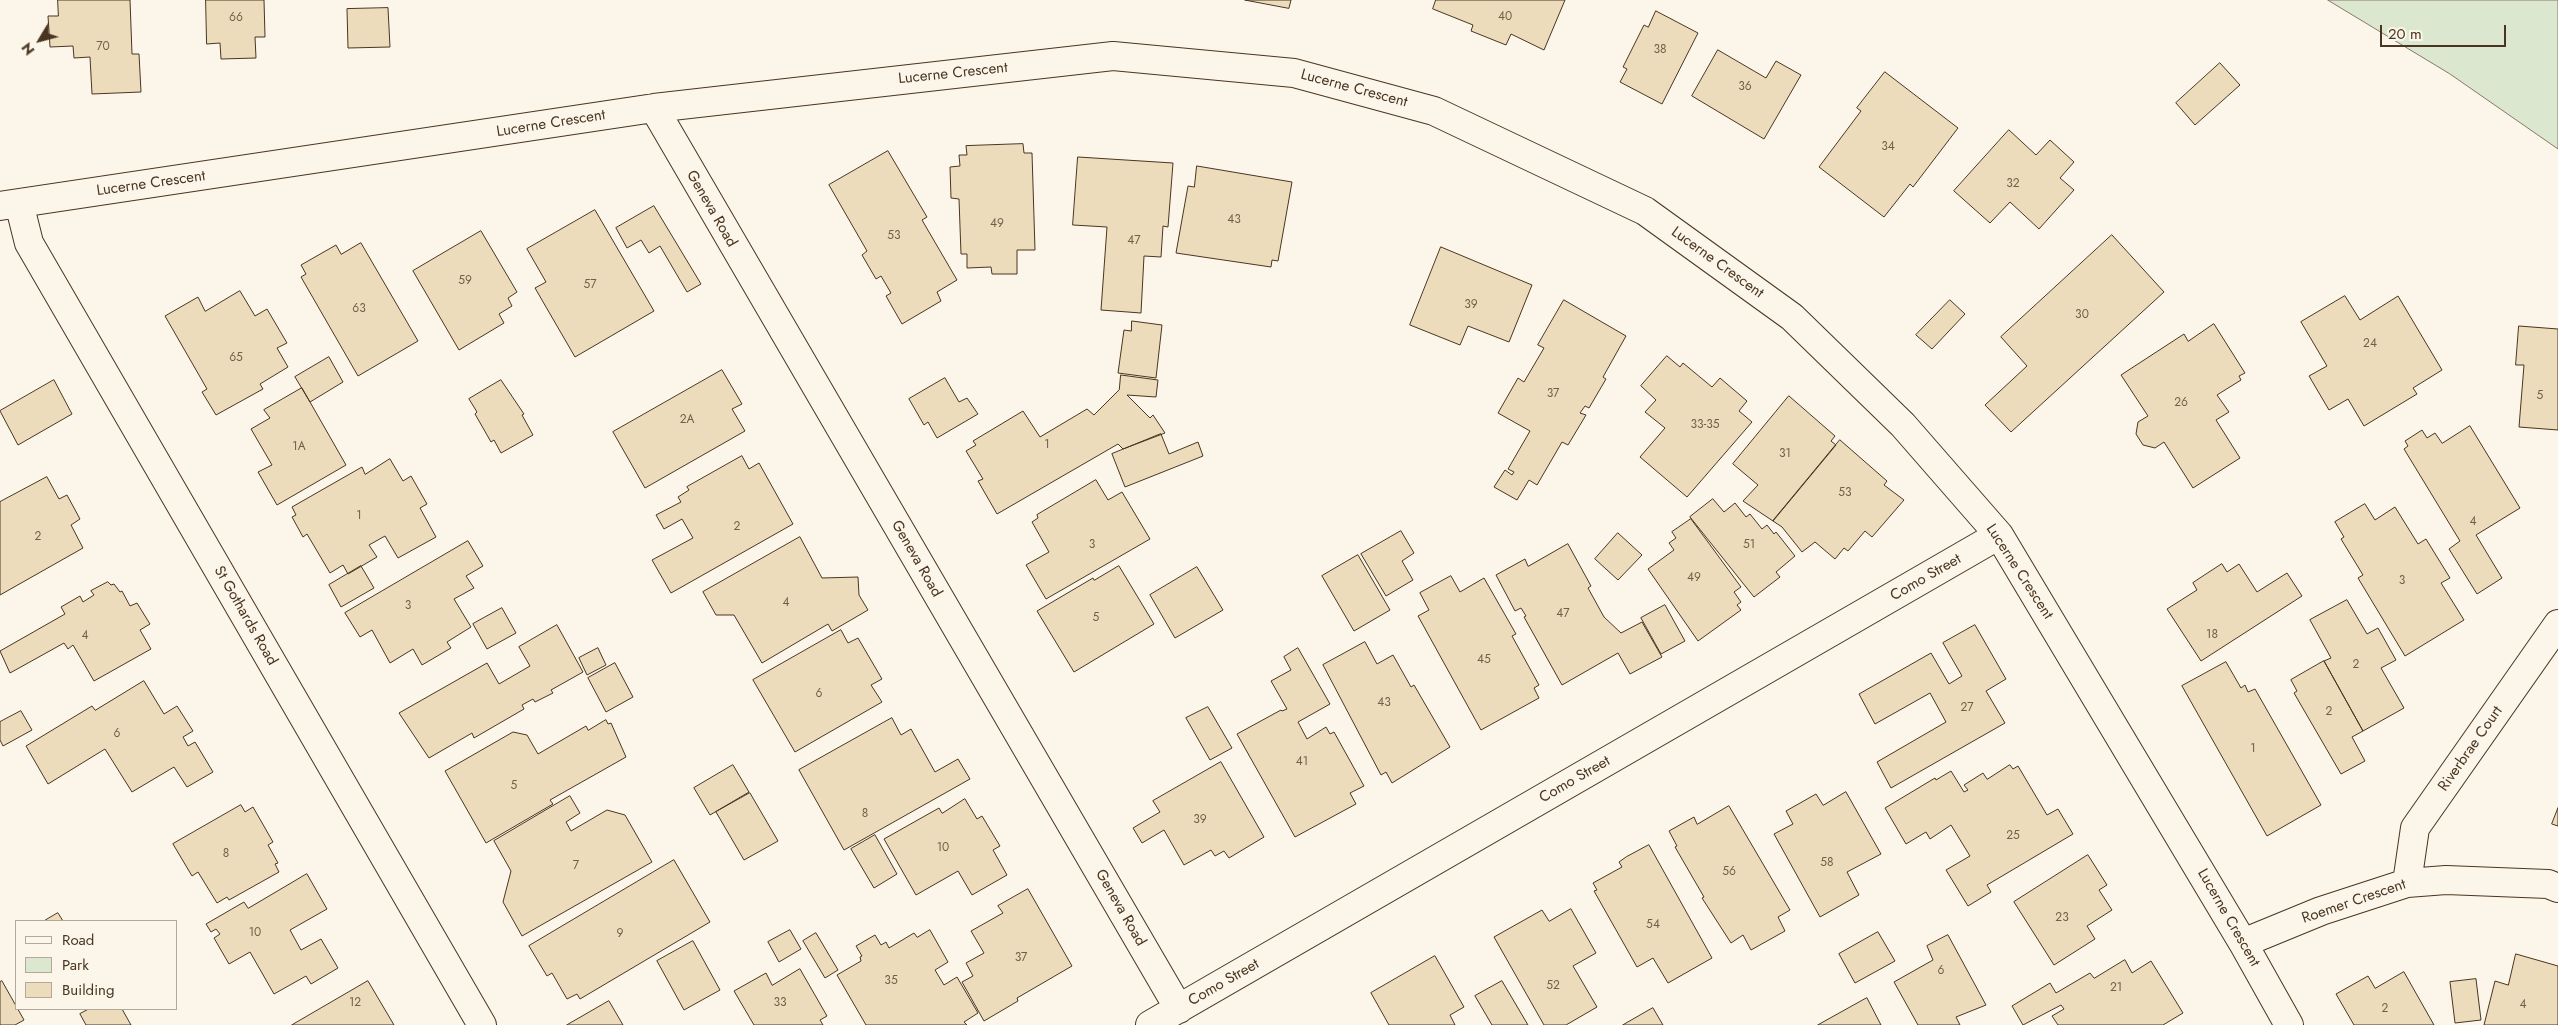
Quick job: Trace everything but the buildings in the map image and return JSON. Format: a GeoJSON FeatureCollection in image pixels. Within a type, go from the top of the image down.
{"type":"FeatureCollection","features":[{"type":"Feature","properties":{"kind":"street","name":"Lucerne Crescent"},"geometry":{"type":"LineString","coordinates":[[10,205],[654,108],[1113,56],[1294,73],[1434,111],[1645,210],[1792,317],[1903,424],[1999,535],[2243,943],[2288,1025]]}},
{"type":"Feature","properties":{"kind":"street","name":"Geneva Road"},"geometry":{"type":"LineString","coordinates":[[654,108],[1179,1009]]}},
{"type":"Feature","properties":{"kind":"street","name":"St Gothards Road"},"geometry":{"type":"LineString","coordinates":[[10,205],[30,243],[482,1025]]}},
{"type":"Feature","properties":{"kind":"street","name":"Como Street"},"geometry":{"type":"LineString","coordinates":[[1150,1025],[1999,535]]}},
{"type":"Feature","properties":{"kind":"street","name":"Riverbrae Court"},"geometry":{"type":"LineString","coordinates":[[2407,883],[2415,828],[2558,624]]}},
{"type":"Feature","properties":{"kind":"street","name":"Roemer Crescent"},"geometry":{"type":"LineString","coordinates":[[2243,943],[2321,911],[2407,883],[2446,880],[2548,884],[2558,888]]}},
{"type":"Feature","properties":{"kind":"green space"},"geometry":{"type":"Polygon","coordinates":[[[2328,0],[2558,0],[2558,149],[2450,74],[2328,0]]]}}]}
